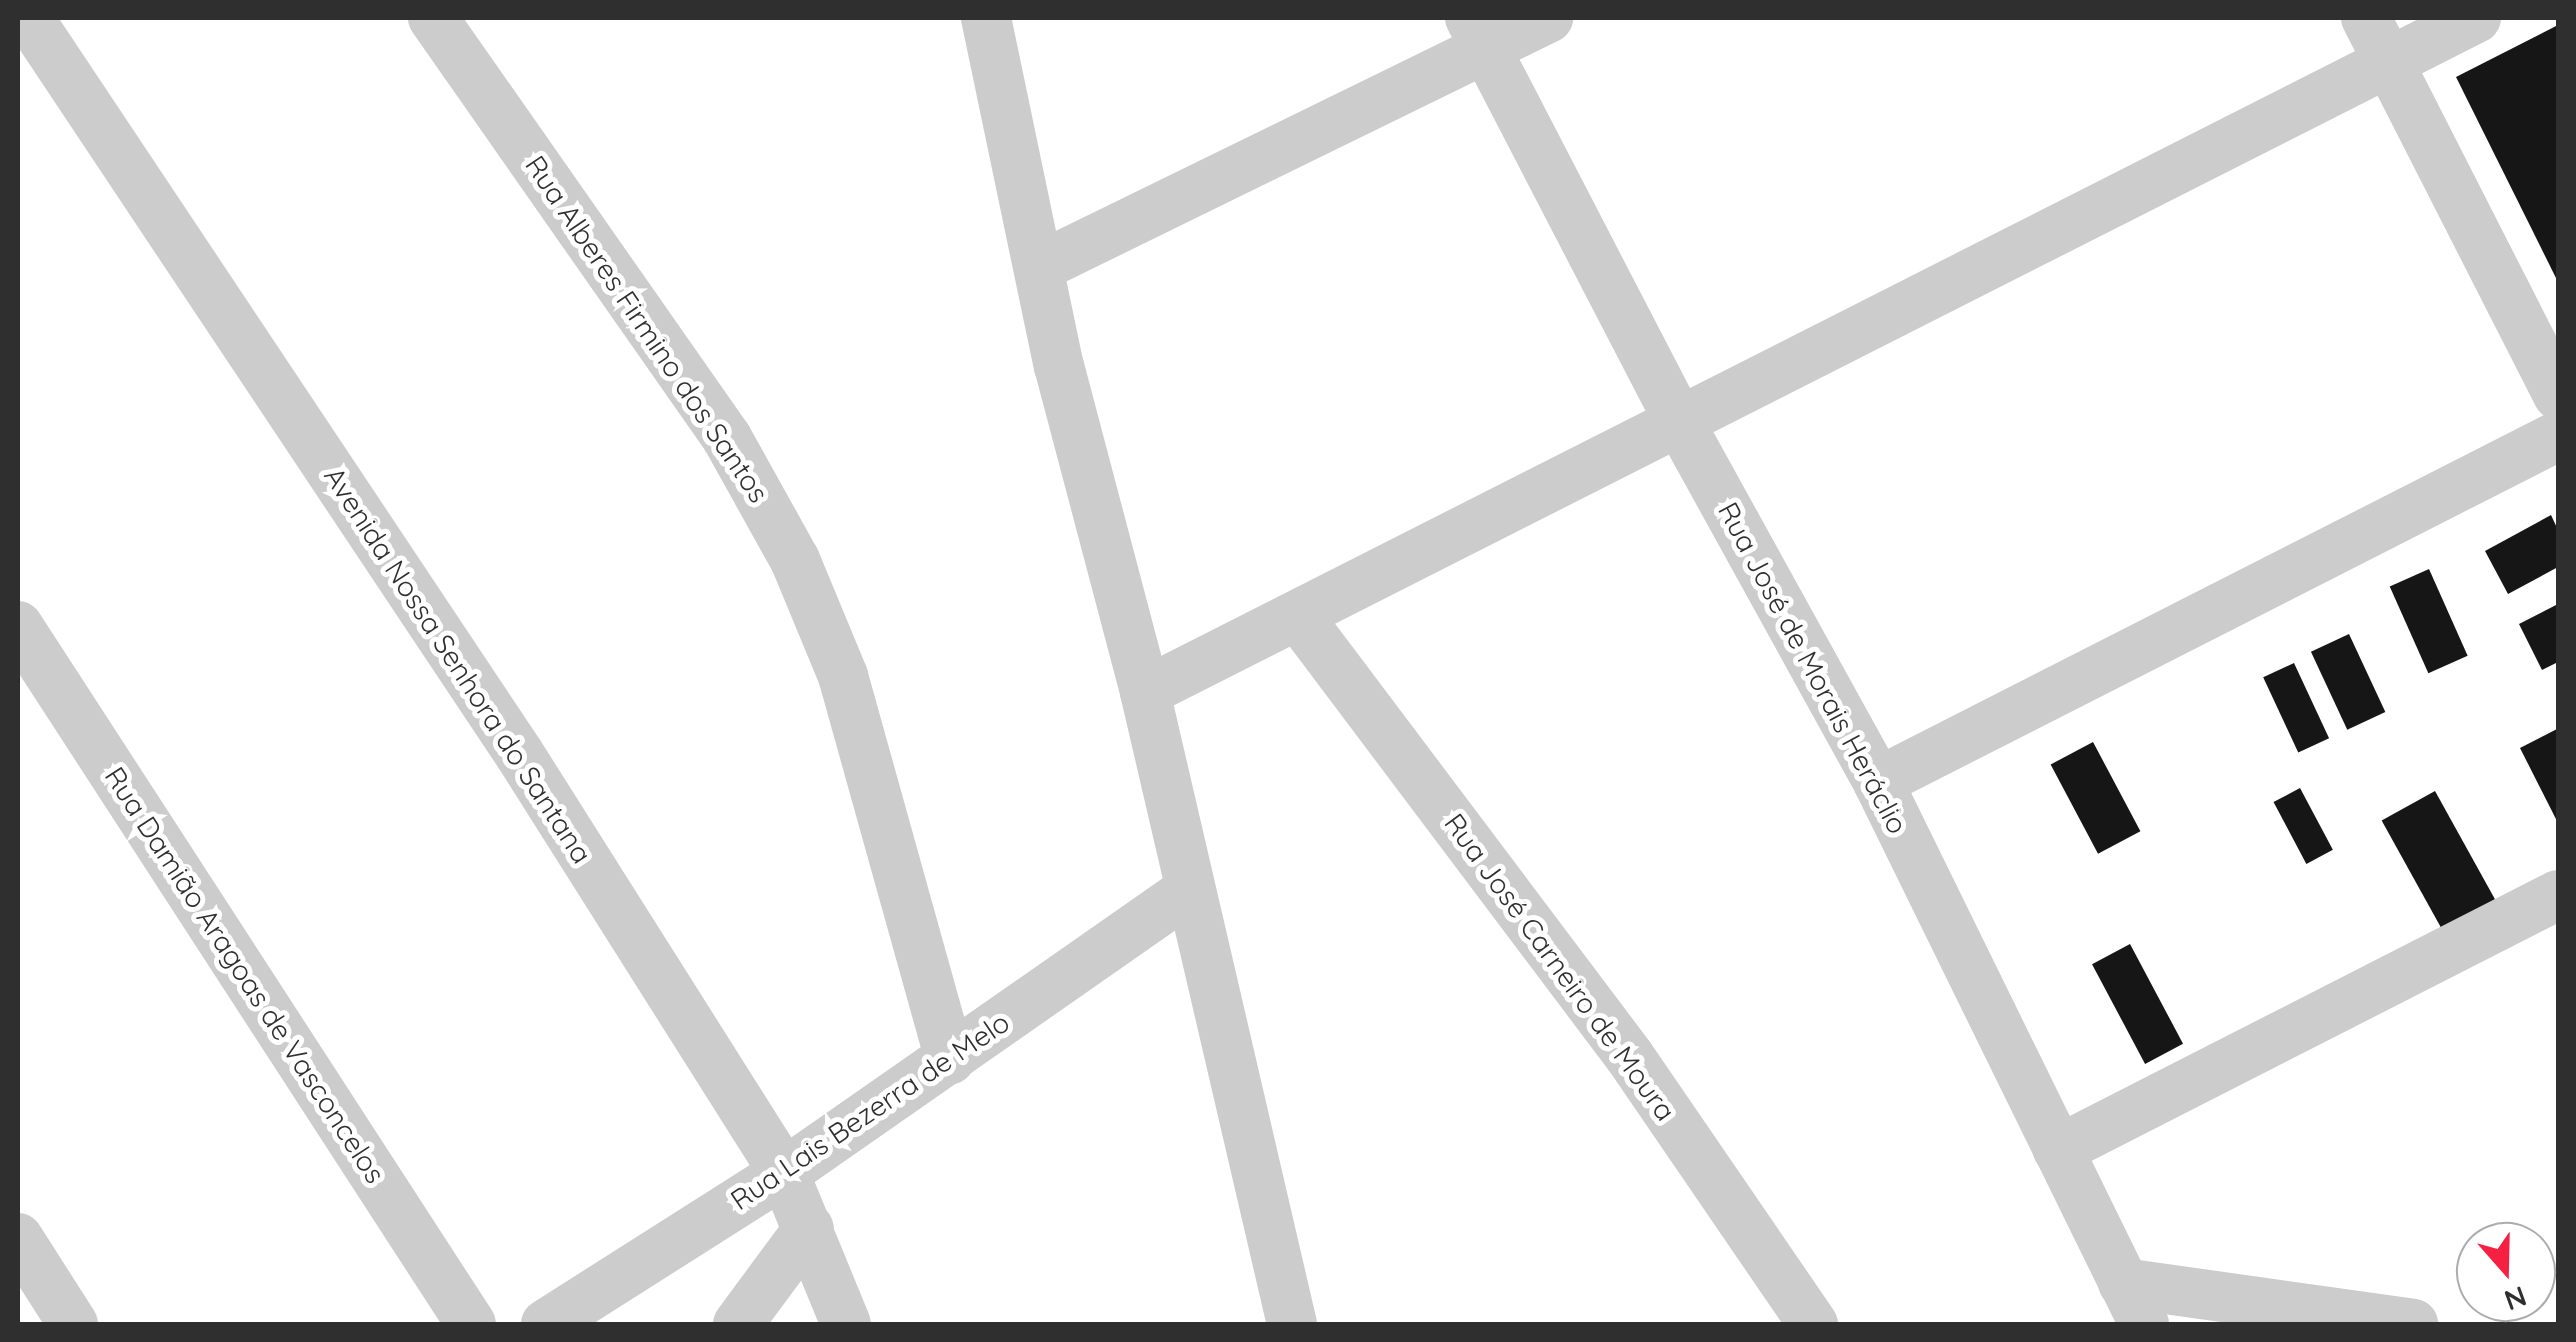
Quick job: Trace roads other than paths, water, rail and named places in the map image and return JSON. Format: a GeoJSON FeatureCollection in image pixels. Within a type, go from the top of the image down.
{"type":"FeatureCollection","features":[{"type":"Feature","properties":{"kind":"street","name":"Rua Alberes Firmino dos Santos"},"geometry":{"type":"LineString","coordinates":[[434,18],[727,438],[795,560],[842,676],[950,1058]]}},
{"type":"Feature","properties":{"kind":"street"},"geometry":{"type":"LineString","coordinates":[[986,18],[1080,460],[1145,692],[1292,1324]]}},
{"type":"Feature","properties":{"kind":"street"},"geometry":{"type":"LineString","coordinates":[[1038,267],[1478,33],[1548,18]]}},
{"type":"Feature","properties":{"kind":"street"},"geometry":{"type":"LineString","coordinates":[[2366,18],[2558,396]]}},
{"type":"Feature","properties":{"kind":"street"},"geometry":{"type":"LineString","coordinates":[[1145,692],[1681,425],[2476,18]]}},
{"type":"Feature","properties":{"kind":"street","name":"Avenida Nossa Senhora do Santana"},"geometry":{"type":"LineString","coordinates":[[32,27],[520,756],[784,1173],[846,1324]]}},
{"type":"Feature","properties":{"kind":"street","name":"Rua José de Morais Heráclio"},"geometry":{"type":"LineString","coordinates":[[1478,33],[1681,425],[1878,782],[2058,1150],[2124,1309]]}},
{"type":"Feature","properties":{"kind":"street"},"geometry":{"type":"LineString","coordinates":[[1878,782],[2558,436]]}},
{"type":"Feature","properties":{"kind":"street","name":"Rua José Carneiro de Moura"},"geometry":{"type":"LineString","coordinates":[[1298,616],[1630,1057],[1814,1324]]}},
{"type":"Feature","properties":{"kind":"street","name":"Rua Damião Aragoas de Vasconcelos"},"geometry":{"type":"LineString","coordinates":[[18,626],[471,1324]]}},
{"type":"Feature","properties":{"kind":"street","name":"Rua Lais Bezerra de Melo"},"geometry":{"type":"LineString","coordinates":[[546,1324],[784,1173],[1189,890]]}},
{"type":"Feature","properties":{"kind":"street"},"geometry":{"type":"LineString","coordinates":[[2058,1150],[2558,895]]}},
{"type":"Feature","properties":{"kind":"street"},"geometry":{"type":"LineString","coordinates":[[738,1324],[809,1228]]}},
{"type":"Feature","properties":{"kind":"street"},"geometry":{"type":"LineString","coordinates":[[18,1238],[73,1324]]}},
{"type":"Feature","properties":{"kind":"street"},"geometry":{"type":"LineString","coordinates":[[2124,1309],[2413,1324]]}}]}
